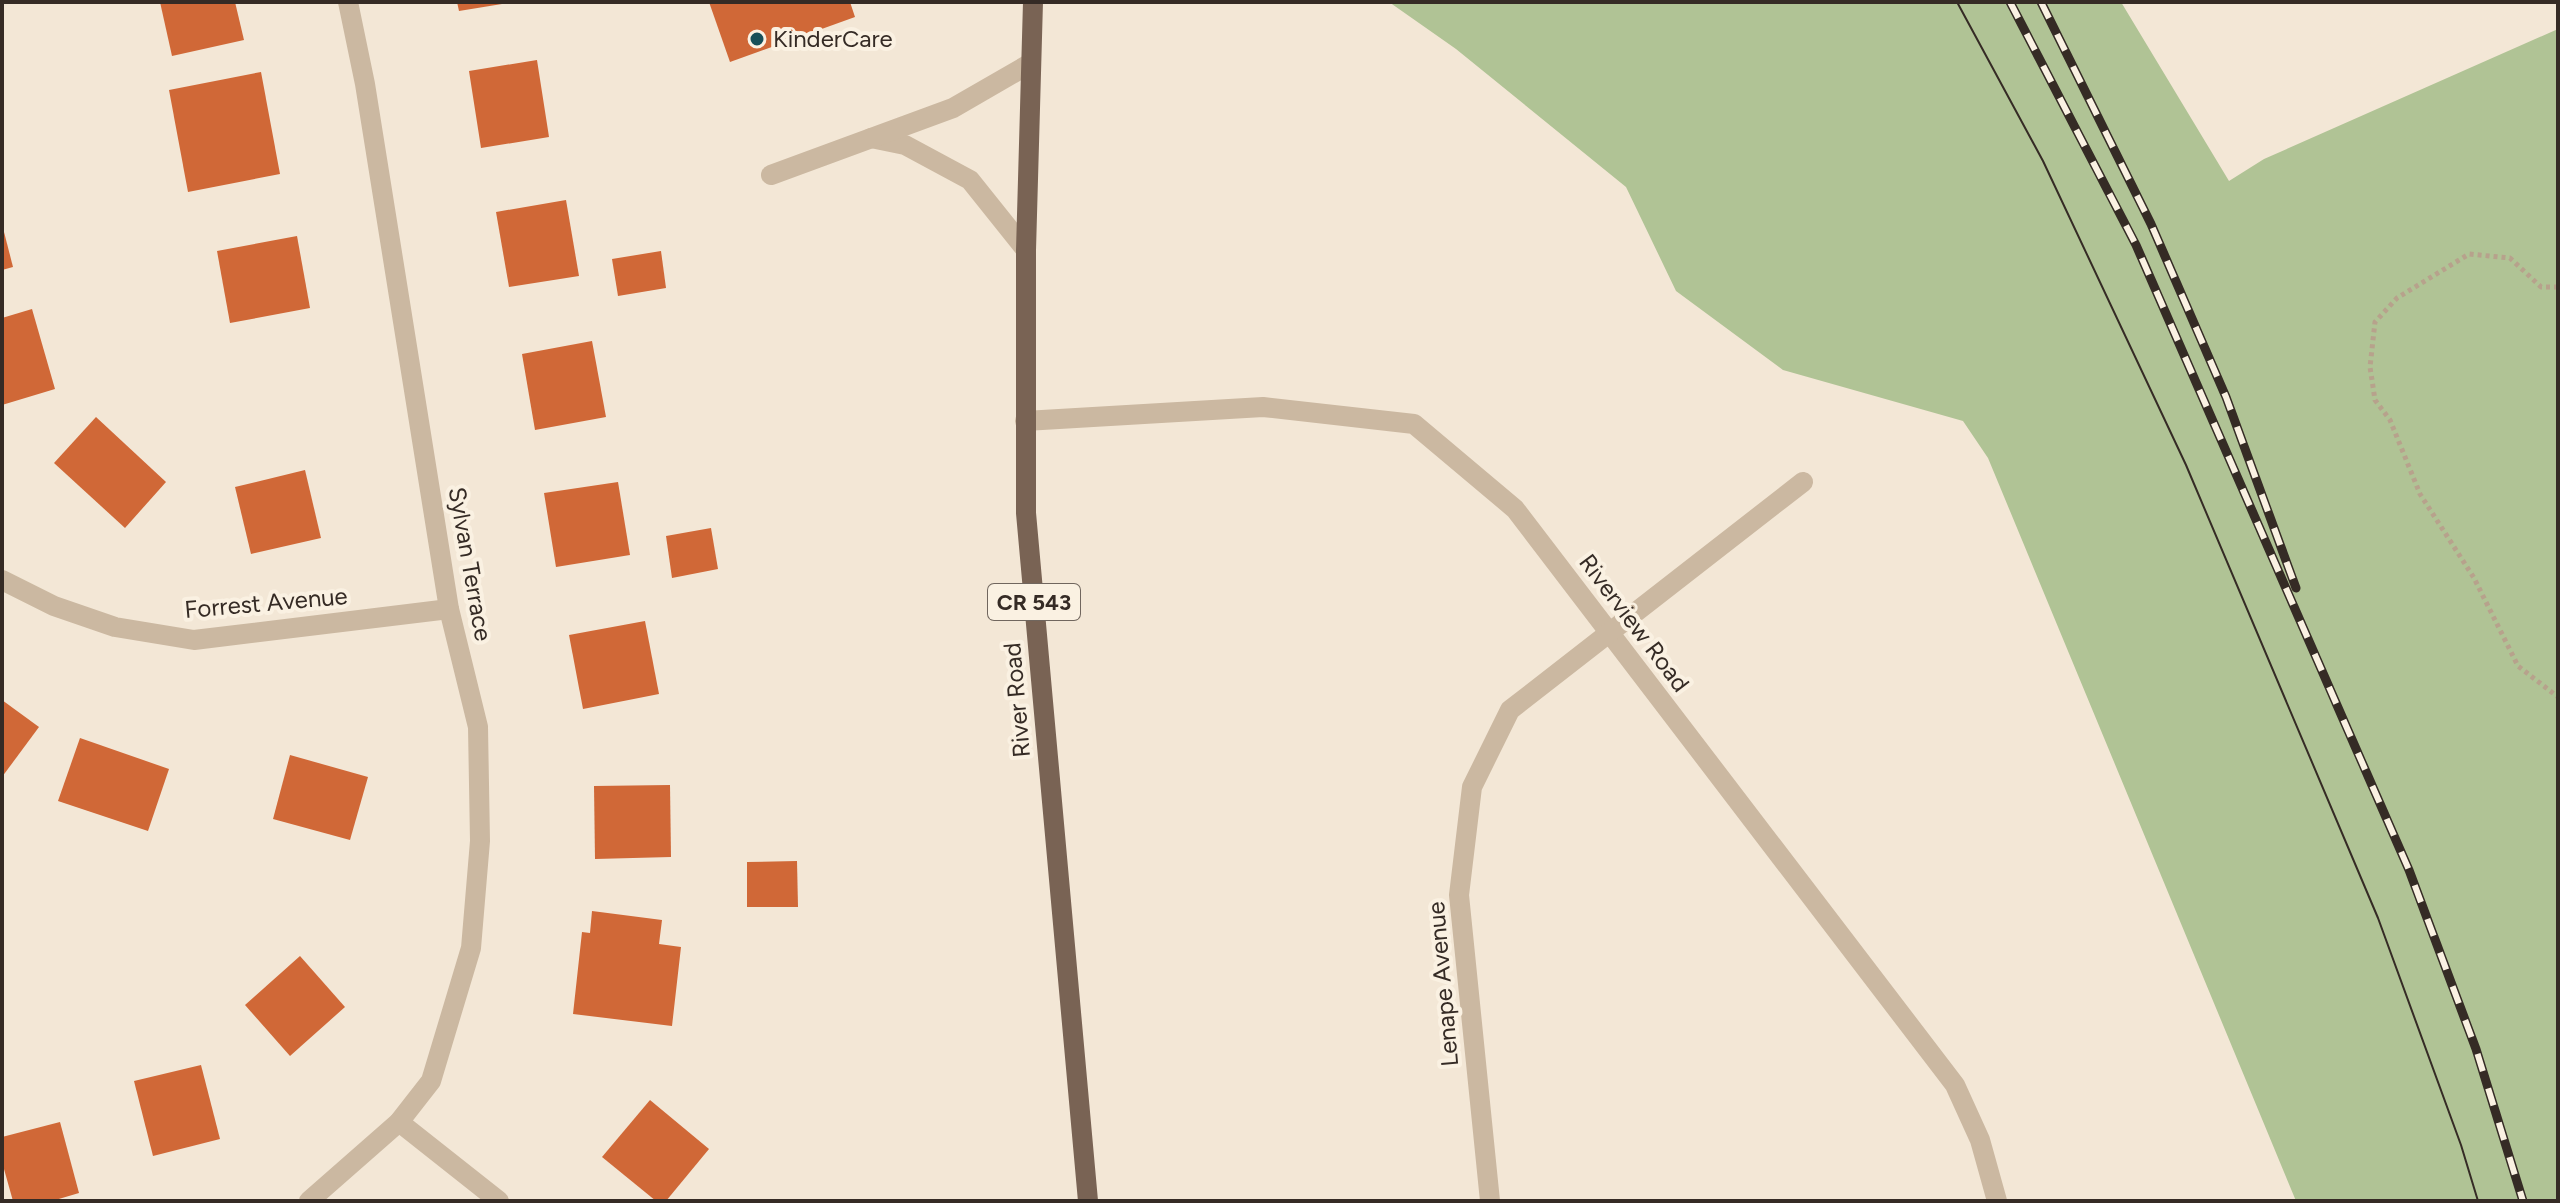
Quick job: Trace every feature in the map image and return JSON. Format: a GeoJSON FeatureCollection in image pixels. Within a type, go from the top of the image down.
{"type":"FeatureCollection","features":[{"type":"Feature","properties":{"kind":"main road","name":"River Road"},"geometry":{"type":"LineString","coordinates":[[1033,2],[1026,250],[1026,513],[1088,1201]]}},
{"type":"Feature","properties":{"kind":"street","name":"Sylvan Terrace"},"geometry":{"type":"LineString","coordinates":[[309,1201],[399,1122],[431,1081],[471,948],[480,841],[478,727],[449,609],[365,84],[348,2]]}},
{"type":"Feature","properties":{"kind":"street"},"geometry":{"type":"LineString","coordinates":[[771,175],[867,137],[953,108],[1031,63]]}},
{"type":"Feature","properties":{"kind":"street"},"geometry":{"type":"LineString","coordinates":[[867,137],[905,145],[970,180],[1026,250]]}},
{"type":"Feature","properties":{"kind":"street","name":"Riverview Road"},"geometry":{"type":"LineString","coordinates":[[1025,421],[1263,407],[1414,424],[1515,509],[1955,1085],[1980,1140],[1997,1201]]}},
{"type":"Feature","properties":{"kind":"street","name":"Lenape Avenue"},"geometry":{"type":"LineString","coordinates":[[1490,1201],[1459,895],[1472,787],[1510,710],[1803,482]]}},
{"type":"Feature","properties":{"kind":"street","name":"Forrest Avenue"},"geometry":{"type":"LineString","coordinates":[[2,580],[54,606],[115,627],[194,640],[449,609]]}},
{"type":"Feature","properties":{"kind":"street"},"geometry":{"type":"LineString","coordinates":[[399,1122],[499,1201]]}},
{"type":"Feature","properties":{"kind":"path"},"geometry":{"type":"LineString","coordinates":[[2558,287],[2541,287],[2510,258],[2469,254],[2397,298],[2375,322],[2370,367],[2375,400],[2390,420],[2420,494],[2474,578],[2518,666],[2558,697]]}},
{"type":"Feature","properties":{"kind":"green space"},"geometry":{"type":"Polygon","coordinates":[[[1389,2],[2121,2],[2229,181],[2264,159],[2558,29],[2558,1201],[2296,1201],[1988,458],[1963,421],[1783,370],[1676,291],[1626,187],[1456,49],[1389,2]]]}},
{"type":"Feature","properties":{"kind":"building"},"geometry":{"type":"Polygon","coordinates":[[[160,2],[235,2],[244,40],[172,56],[160,2]]]}},
{"type":"Feature","properties":{"kind":"building"},"geometry":{"type":"Polygon","coordinates":[[[457,2],[502,2],[502,4],[459,11],[457,2]]]}},
{"type":"Feature","properties":{"kind":"building","name":"KinderCare"},"geometry":{"type":"Polygon","coordinates":[[[709,2],[850,2],[855,17],[730,62],[709,2]]]}},
{"type":"Feature","properties":{"kind":"building"},"geometry":{"type":"Polygon","coordinates":[[[537,60],[549,137],[481,148],[469,71],[537,60]]]}},
{"type":"Feature","properties":{"kind":"building"},"geometry":{"type":"Polygon","coordinates":[[[261,72],[280,174],[188,192],[169,90],[261,72]]]}},
{"type":"Feature","properties":{"kind":"building"},"geometry":{"type":"Polygon","coordinates":[[[566,200],[579,276],[509,287],[496,212],[566,200]]]}},
{"type":"Feature","properties":{"kind":"building"},"geometry":{"type":"Polygon","coordinates":[[[2,229],[13,267],[2,270],[2,229]]]}},
{"type":"Feature","properties":{"kind":"building"},"geometry":{"type":"Polygon","coordinates":[[[297,236],[310,308],[230,323],[217,251],[297,236]]]}},
{"type":"Feature","properties":{"kind":"building"},"geometry":{"type":"Polygon","coordinates":[[[661,251],[666,288],[618,296],[612,259],[661,251]]]}},
{"type":"Feature","properties":{"kind":"building"},"geometry":{"type":"Polygon","coordinates":[[[32,309],[55,389],[2,405],[2,318],[32,309]]]}},
{"type":"Feature","properties":{"kind":"building"},"geometry":{"type":"Polygon","coordinates":[[[592,341],[606,417],[535,430],[522,354],[592,341]]]}},
{"type":"Feature","properties":{"kind":"building"},"geometry":{"type":"Polygon","coordinates":[[[96,417],[166,482],[125,528],[54,463],[96,417]]]}},
{"type":"Feature","properties":{"kind":"building"},"geometry":{"type":"Polygon","coordinates":[[[305,470],[321,538],[251,554],[235,487],[305,470]]]}},
{"type":"Feature","properties":{"kind":"building"},"geometry":{"type":"Polygon","coordinates":[[[618,482],[630,555],[556,567],[544,493],[618,482]]]}},
{"type":"Feature","properties":{"kind":"building"},"geometry":{"type":"Polygon","coordinates":[[[711,528],[718,569],[672,578],[666,536],[711,528]]]}},
{"type":"Feature","properties":{"kind":"building"},"geometry":{"type":"Polygon","coordinates":[[[645,621],[659,694],[583,709],[569,635],[645,621]]]}},
{"type":"Feature","properties":{"kind":"building"},"geometry":{"type":"Polygon","coordinates":[[[2,700],[39,727],[2,777],[2,700]]]}},
{"type":"Feature","properties":{"kind":"building"},"geometry":{"type":"Polygon","coordinates":[[[80,738],[169,769],[148,831],[58,801],[80,738]]]}},
{"type":"Feature","properties":{"kind":"building"},"geometry":{"type":"Polygon","coordinates":[[[290,755],[368,777],[350,840],[273,819],[290,755]]]}},
{"type":"Feature","properties":{"kind":"building"},"geometry":{"type":"Polygon","coordinates":[[[670,785],[671,857],[595,859],[594,786],[670,785]]]}},
{"type":"Feature","properties":{"kind":"building"},"geometry":{"type":"Polygon","coordinates":[[[797,861],[798,907],[747,907],[747,862],[797,861]]]}},
{"type":"Feature","properties":{"kind":"building"},"geometry":{"type":"Polygon","coordinates":[[[592,911],[662,920],[659,944],[681,947],[672,1026],[573,1014],[582,932],[590,933],[592,911]]]}},
{"type":"Feature","properties":{"kind":"building"},"geometry":{"type":"Polygon","coordinates":[[[300,956],[345,1007],[290,1056],[245,1005],[300,956]]]}},
{"type":"Feature","properties":{"kind":"building"},"geometry":{"type":"Polygon","coordinates":[[[201,1065],[220,1139],[153,1156],[134,1081],[201,1065]]]}},
{"type":"Feature","properties":{"kind":"building"},"geometry":{"type":"Polygon","coordinates":[[[650,1100],[709,1149],[666,1201],[656,1201],[602,1157],[650,1100]]]}},
{"type":"Feature","properties":{"kind":"building"},"geometry":{"type":"Polygon","coordinates":[[[60,1122],[79,1193],[52,1201],[13,1201],[2,1162],[2,1137],[60,1122]]]}},
{"type":"Feature","properties":{"kind":"tram line"},"geometry":{"type":"LineString","coordinates":[[1957,2],[2043,161],[2186,465],[2378,918],[2461,1145],[2478,1201]]}},
{"type":"Feature","properties":{"kind":"railway"},"geometry":{"type":"LineString","coordinates":[[2010,2],[2136,245],[2409,870],[2476,1049],[2523,1201]]}},
{"type":"Feature","properties":{"kind":"railway"},"geometry":{"type":"LineString","coordinates":[[2041,2],[2151,224],[2226,397],[2296,588]]}},
{"type":"Feature","properties":{"kind":"place","name":"KinderCare"},"geometry":{"type":"Point","coordinates":[757,39]}}]}
